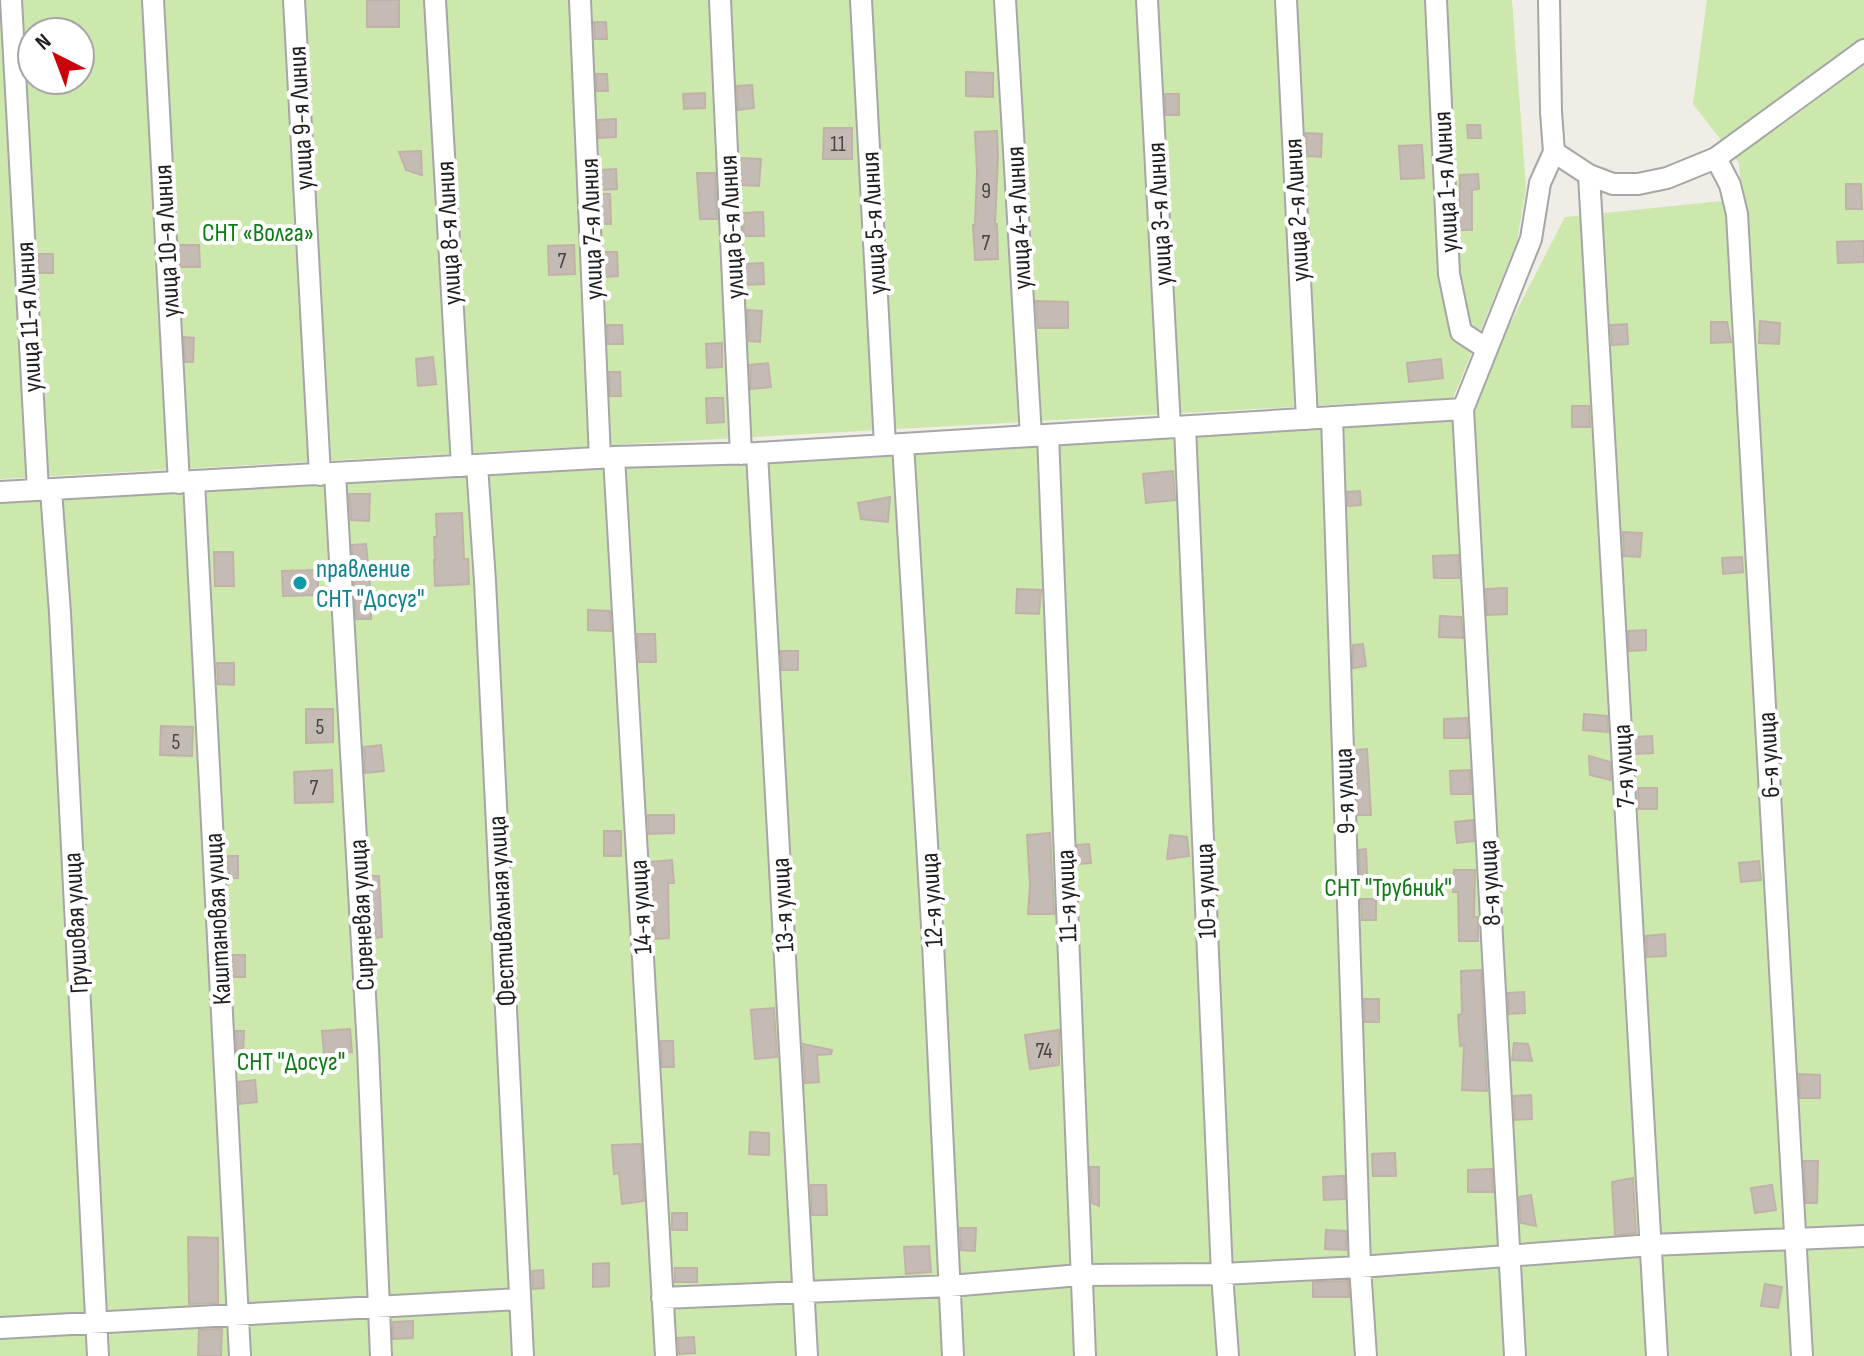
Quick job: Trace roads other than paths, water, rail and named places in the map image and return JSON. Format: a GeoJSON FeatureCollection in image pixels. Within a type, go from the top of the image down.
{"type":"FeatureCollection","features":[{"type":"Feature","properties":{"kind":"street","name":"улица 11-я Линия"},"geometry":{"type":"LineString","coordinates":[[11,0],[45,490]]}},
{"type":"Feature","properties":{"kind":"street","name":"улица 10-я Линия"},"geometry":{"type":"LineString","coordinates":[[153,0],[187,482]]}},
{"type":"Feature","properties":{"kind":"street","name":"улица 9-я Линия"},"geometry":{"type":"LineString","coordinates":[[294,0],[328,474]]}},
{"type":"Feature","properties":{"kind":"street","name":"улица 8-я Линия"},"geometry":{"type":"LineString","coordinates":[[435,0],[470,466]]}},
{"type":"Feature","properties":{"kind":"street","name":"улица 7-я Линия"},"geometry":{"type":"LineString","coordinates":[[580,0],[607,457]]}},
{"type":"Feature","properties":{"kind":"street","name":"улица 6-я Линия"},"geometry":{"type":"LineString","coordinates":[[720,0],[749,454]]}},
{"type":"Feature","properties":{"kind":"street","name":"улица 5-я Линия"},"geometry":{"type":"LineString","coordinates":[[861,0],[894,445]]}},
{"type":"Feature","properties":{"kind":"street","name":"улица 4-я Линия"},"geometry":{"type":"LineString","coordinates":[[1005,0],[1040,436]]}},
{"type":"Feature","properties":{"kind":"street","name":"улица 3-я Линия"},"geometry":{"type":"LineString","coordinates":[[1147,0],[1178,427]]}},
{"type":"Feature","properties":{"kind":"street","name":"улица 2-я Линия"},"geometry":{"type":"LineString","coordinates":[[1286,0],[1307,419]]}},
{"type":"Feature","properties":{"kind":"street","name":"улица 1-я Линия"},"geometry":{"type":"LineString","coordinates":[[1436,0],[1449,274],[1461,332],[1487,349]]}},
{"type":"Feature","properties":{"kind":"street"},"geometry":{"type":"LineString","coordinates":[[0,492],[607,457],[749,454],[1463,409],[1531,239],[1540,183],[1554,152],[1549,0]]}},
{"type":"Feature","properties":{"kind":"street"},"geometry":{"type":"LineString","coordinates":[[1554,152],[1589,175],[1613,184],[1638,184],[1667,178],[1716,158],[1861,61]]}},
{"type":"Feature","properties":{"kind":"street","name":"6-я улица"},"geometry":{"type":"LineString","coordinates":[[1716,158],[1730,185],[1737,214],[1802,1356]]}},
{"type":"Feature","properties":{"kind":"street","name":"7-я улица"},"geometry":{"type":"LineString","coordinates":[[1589,175],[1657,1356]]}},
{"type":"Feature","properties":{"kind":"street","name":"8-я улица"},"geometry":{"type":"LineString","coordinates":[[1463,409],[1515,1356]]}},
{"type":"Feature","properties":{"kind":"street","name":"9-я улица"},"geometry":{"type":"LineString","coordinates":[[1332,417],[1360,1267],[1366,1356]]}},
{"type":"Feature","properties":{"kind":"street","name":"10-я улица"},"geometry":{"type":"LineString","coordinates":[[1178,427],[1228,1356]]}},
{"type":"Feature","properties":{"kind":"street","name":"11-я улица"},"geometry":{"type":"LineString","coordinates":[[1040,436],[1085,1356]]}},
{"type":"Feature","properties":{"kind":"street","name":"12-я улица"},"geometry":{"type":"LineString","coordinates":[[894,445],[933,943],[953,1356]]}},
{"type":"Feature","properties":{"kind":"street","name":"13-я улица"},"geometry":{"type":"LineString","coordinates":[[749,454],[807,1356]]}},
{"type":"Feature","properties":{"kind":"street","name":"14-я улица"},"geometry":{"type":"LineString","coordinates":[[607,457],[666,1356]]}},
{"type":"Feature","properties":{"kind":"street","name":"Фестивальная улица"},"geometry":{"type":"LineString","coordinates":[[470,466],[485,581],[523,1356]]}},
{"type":"Feature","properties":{"kind":"street","name":"Сиреневая улица"},"geometry":{"type":"LineString","coordinates":[[328,474],[368,1048],[381,1356]]}},
{"type":"Feature","properties":{"kind":"street","name":"Каштановая улица"},"geometry":{"type":"LineString","coordinates":[[187,482],[240,1356]]}},
{"type":"Feature","properties":{"kind":"street","name":"Грушовая улица"},"geometry":{"type":"LineString","coordinates":[[45,490],[60,613],[98,1356]]}},
{"type":"Feature","properties":{"kind":"street"},"geometry":{"type":"LineString","coordinates":[[662,1298],[950,1286],[1080,1275],[1222,1274],[1360,1267],[1652,1245],[1864,1236]]}},
{"type":"Feature","properties":{"kind":"street"},"geometry":{"type":"LineString","coordinates":[[0,1328],[520,1299]]}},
{"type":"Feature","properties":{"kind":"place","name":"правление СНТ \"Досуг\""},"geometry":{"type":"Point","coordinates":[300,583]}},
{"type":"Feature","properties":{"kind":"park label","name":"СНТ «Волга»"},"geometry":{"type":"Point","coordinates":[258,232]}},
{"type":"Feature","properties":{"kind":"park label","name":"СНТ \"Трубник\""},"geometry":{"type":"Point","coordinates":[1388,887]}},
{"type":"Feature","properties":{"kind":"park label","name":"СНТ \"Досуг\""},"geometry":{"type":"Point","coordinates":[291,1061]}}]}
